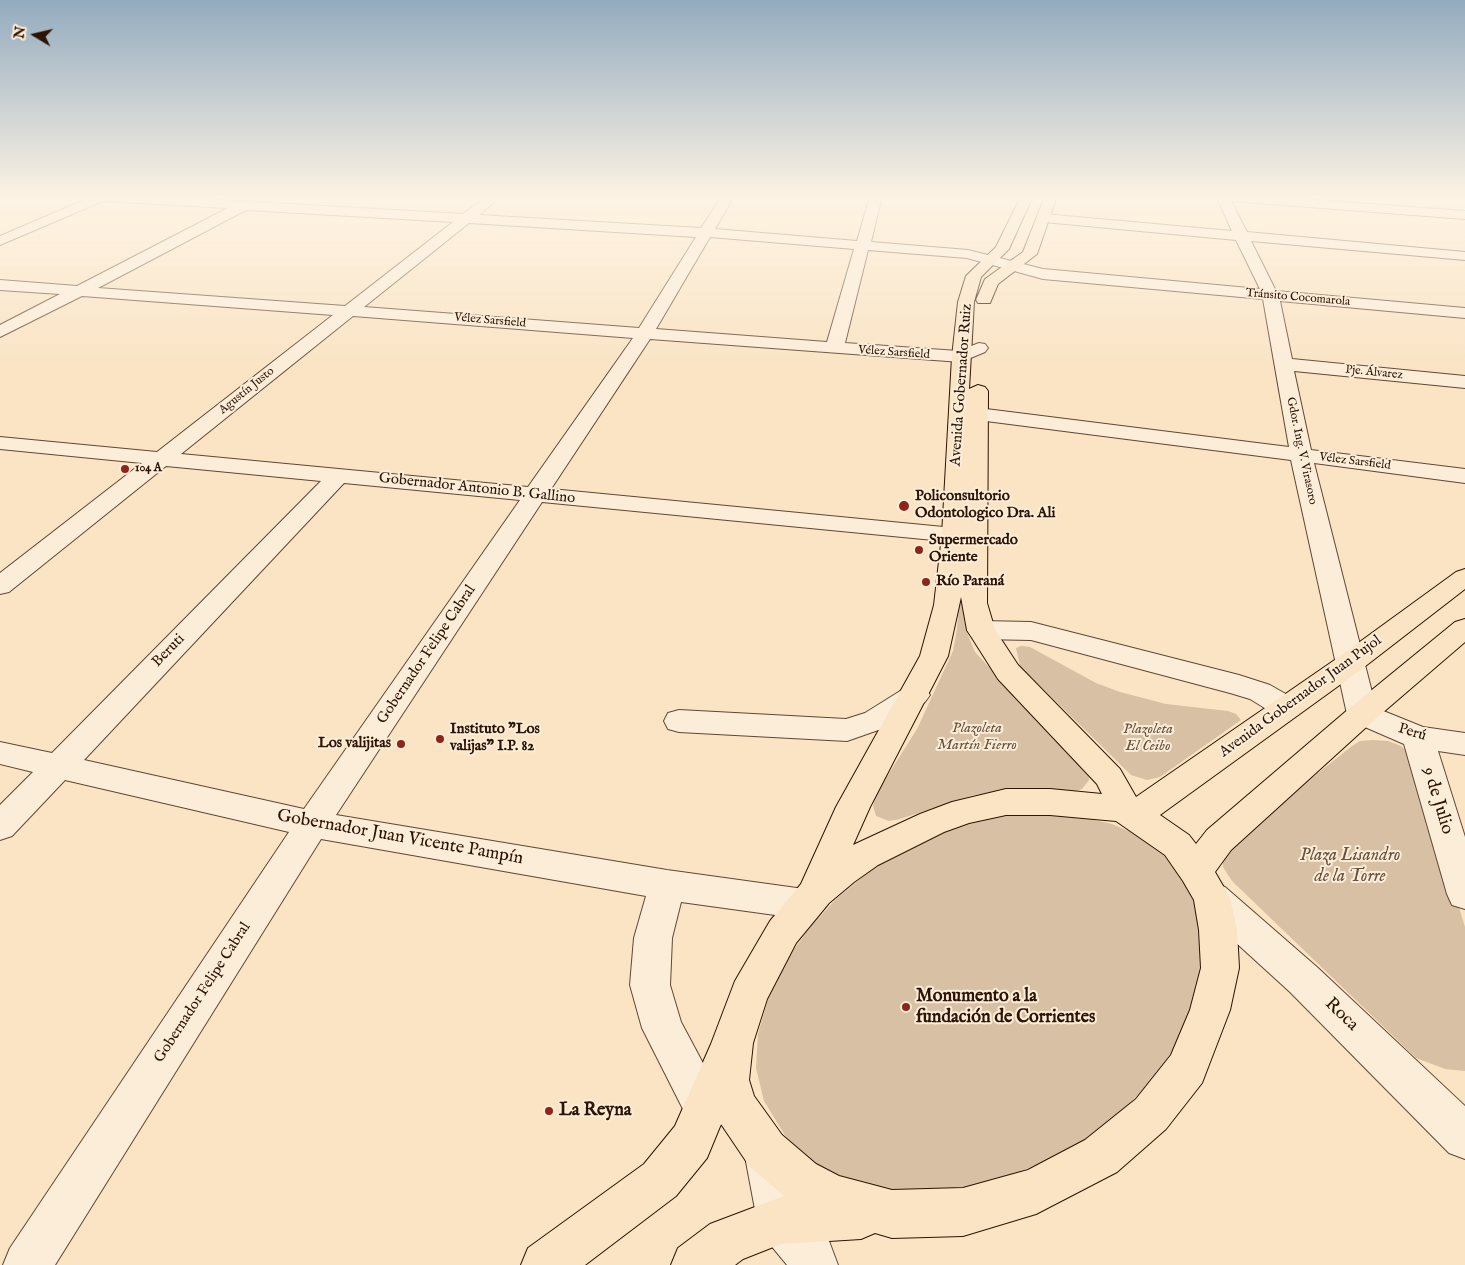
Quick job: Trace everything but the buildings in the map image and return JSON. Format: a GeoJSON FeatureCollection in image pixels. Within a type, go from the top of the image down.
{"type":"FeatureCollection","features":[{"type":"Feature","properties":{"kind":"main road","name":"Avenida Gobernador Ruiz"},"geometry":{"type":"LineString","coordinates":[[995,255],[974,276],[966,302],[974,345],[978,414],[974,603],[981,630],[1008,672],[1109,777],[1127,812]]}},
{"type":"Feature","properties":{"kind":"main road","name":"Avenida Gobernador Ruiz"},"geometry":{"type":"LineString","coordinates":[[983,312],[985,294],[990,282],[1029,255]]}},
{"type":"Feature","properties":{"kind":"main road","name":"Avenida Gobernador Ruiz"},"geometry":{"type":"LineString","coordinates":[[810,898],[853,807],[915,695],[934,656],[947,605],[974,345]]}},
{"type":"Feature","properties":{"kind":"main road","name":"Avenida Gobernador Juan Pujol"},"geometry":{"type":"LineString","coordinates":[[1127,812],[1287,708],[1465,577]]}},
{"type":"Feature","properties":{"kind":"main road"},"geometry":{"type":"LineString","coordinates":[[1204,885],[1219,840],[1362,714],[1465,628]]}},
{"type":"Feature","properties":{"kind":"main road"},"geometry":{"type":"LineString","coordinates":[[545,1265],[660,1180],[691,1142],[706,1110],[749,994],[783,932],[810,898],[866,855],[932,822],[964,811],[1006,802],[1050,802],[1127,812],[1177,845],[1204,885],[1218,930],[1220,968],[1210,1010],[1187,1069],[1151,1114],[1100,1156],[1036,1191],[963,1212],[818,1216],[780,1220],[727,1241],[695,1265]]}},
{"type":"Feature","properties":{"kind":"main road"},"geometry":{"type":"LineString","coordinates":[[732,1043],[728,1080],[735,1107],[766,1151],[800,1180],[831,1197],[892,1214]]}},
{"type":"Feature","properties":{"kind":"street"},"geometry":{"type":"LineString","coordinates":[[0,332],[148,255]]}},
{"type":"Feature","properties":{"kind":"street","name":"Agustín Justo"},"geometry":{"type":"LineString","coordinates":[[0,586],[420,255]]}},
{"type":"Feature","properties":{"kind":"street","name":"Gobernador Felipe Cabral"},"geometry":{"type":"LineString","coordinates":[[27,1265],[312,824],[644,334],[693,255]]}},
{"type":"Feature","properties":{"kind":"street"},"geometry":{"type":"LineString","coordinates":[[834,349],[862,255]]}},
{"type":"Feature","properties":{"kind":"street","name":"Tránsito Cocomarola"},"geometry":{"type":"LineString","coordinates":[[973,255],[1043,274],[1465,313]]}},
{"type":"Feature","properties":{"kind":"street","name":"Gdor. Ing. V. Virasoro"},"geometry":{"type":"LineString","coordinates":[[1251,255],[1271,296],[1301,456],[1362,714]]}},
{"type":"Feature","properties":{"kind":"street","name":"Vélez Sarsfield"},"geometry":{"type":"LineString","coordinates":[[0,285],[349,310],[834,349],[974,345]]}},
{"type":"Feature","properties":{"kind":"street","name":"Pje. Álvarez"},"geometry":{"type":"LineString","coordinates":[[1284,364],[1465,382]]}},
{"type":"Feature","properties":{"kind":"street","name":"Vélez Sarsfield"},"geometry":{"type":"LineString","coordinates":[[978,414],[1465,476]]}},
{"type":"Feature","properties":{"kind":"street","name":"Gobernador Antonio B. Gallino"},"geometry":{"type":"LineString","coordinates":[[0,443],[954,535]]}},
{"type":"Feature","properties":{"kind":"street","name":"Beruti"},"geometry":{"type":"LineString","coordinates":[[0,826],[339,475]]}},
{"type":"Feature","properties":{"kind":"street"},"geometry":{"type":"LineString","coordinates":[[981,630],[1022,631],[1054,637],[1239,685],[1260,692],[1287,708]]}},
{"type":"Feature","properties":{"kind":"street"},"geometry":{"type":"LineString","coordinates":[[679,722],[848,730],[876,720],[915,695]]}},
{"type":"Feature","properties":{"kind":"street","name":"Perú"},"geometry":{"type":"LineString","coordinates":[[1362,714],[1418,737],[1465,744]]}},
{"type":"Feature","properties":{"kind":"street","name":"9 de Julio"},"geometry":{"type":"LineString","coordinates":[[1418,737],[1465,894]]}},
{"type":"Feature","properties":{"kind":"street","name":"Gobernador Juan Vicente Pampín"},"geometry":{"type":"LineString","coordinates":[[0,753],[312,824],[667,885],[810,898]]}},
{"type":"Feature","properties":{"kind":"street"},"geometry":{"type":"LineString","coordinates":[[667,885],[653,938],[650,985],[662,1028],[706,1110]]}},
{"type":"Feature","properties":{"kind":"street","name":"Roca"},"geometry":{"type":"LineString","coordinates":[[1204,885],[1465,1136]]}},
{"type":"Feature","properties":{"kind":"street"},"geometry":{"type":"LineString","coordinates":[[766,1151],[780,1220],[812,1258],[814,1265]]}},
{"type":"Feature","properties":{"kind":"green space","name":"Plazoleta Martín Fierro"},"geometry":{"type":"Polygon","coordinates":[[[960,592],[966,630],[975,652],[1088,771],[1089,780],[1082,789],[1070,793],[1015,792],[974,795],[889,821],[876,816],[873,806],[876,794],[917,729],[953,651],[960,592]]]}},
{"type":"Feature","properties":{"kind":"green space","name":"Plazoleta El Ceibo"},"geometry":{"type":"Polygon","coordinates":[[[1021,646],[1030,647],[1096,683],[1120,692],[1166,704],[1228,711],[1236,714],[1241,720],[1160,777],[1147,780],[1131,775],[1020,666],[1016,648],[1021,646]]]}},
{"type":"Feature","properties":{"kind":"green space","name":"Plaza Lisandro de la Torre"},"geometry":{"type":"Polygon","coordinates":[[[1360,741],[1388,741],[1401,746],[1409,754],[1416,766],[1465,927],[1465,1071],[1445,1069],[1416,1058],[1232,881],[1223,867],[1223,854],[1231,842],[1352,746],[1360,741]]]}},
{"type":"Feature","properties":{"kind":"green space"},"geometry":{"type":"Polygon","coordinates":[[[1008,815],[1073,815],[1112,824],[1138,835],[1163,852],[1187,879],[1199,908],[1204,946],[1200,979],[1188,1019],[1172,1055],[1148,1086],[1084,1140],[1037,1165],[976,1187],[922,1194],[874,1187],[824,1171],[786,1137],[764,1101],[756,1068],[758,1034],[768,999],[786,960],[811,926],[837,898],[870,871],[899,852],[932,836],[967,824],[1008,815]]]}},
{"type":"Feature","properties":{"kind":"place","name":"104 A"},"geometry":{"type":"Point","coordinates":[125,469]}},
{"type":"Feature","properties":{"kind":"place","name":"Policonsultorio Odontologico Dra. Ali"},"geometry":{"type":"Point","coordinates":[904,506]}},
{"type":"Feature","properties":{"kind":"place","name":"Supermercado Oriente"},"geometry":{"type":"Point","coordinates":[919,550]}},
{"type":"Feature","properties":{"kind":"place","name":"Río Paraná"},"geometry":{"type":"Point","coordinates":[926,582]}},
{"type":"Feature","properties":{"kind":"place","name":"Instituto \"Los valijas\" I.P. 82"},"geometry":{"type":"Point","coordinates":[440,739]}},
{"type":"Feature","properties":{"kind":"place","name":"Los valijitas"},"geometry":{"type":"Point","coordinates":[401,744]}},
{"type":"Feature","properties":{"kind":"place","name":"Monumento a la fundación de Corrientes"},"geometry":{"type":"Point","coordinates":[906,1007]}},
{"type":"Feature","properties":{"kind":"place","name":"La Reyna"},"geometry":{"type":"Point","coordinates":[549,1111]}}]}
